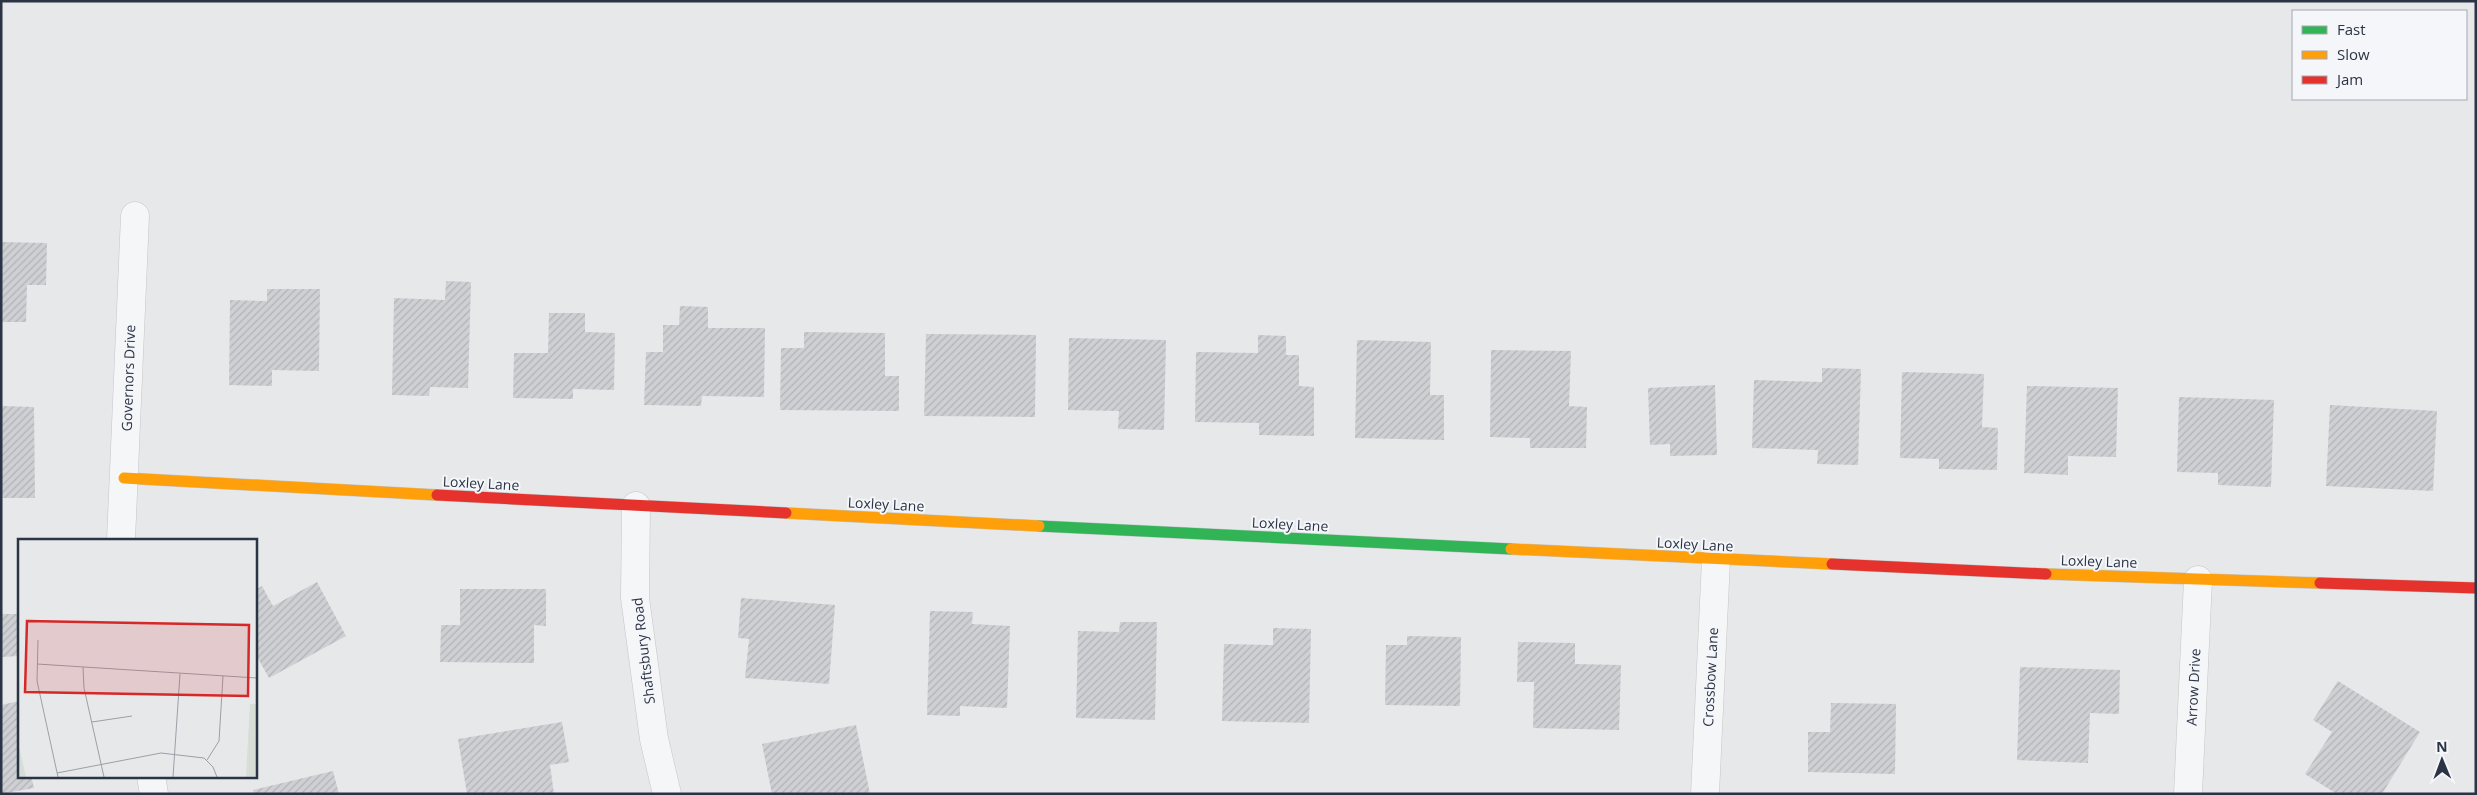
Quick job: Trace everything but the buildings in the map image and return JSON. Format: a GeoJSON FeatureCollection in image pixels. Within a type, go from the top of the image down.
{"type":"FeatureCollection","features":[{"type":"Feature","properties":{"kind":"street","name":"Governors Drive"},"geometry":{"type":"LineString","coordinates":[[121,539],[135,216]]}},
{"type":"Feature","properties":{"kind":"street","name":"Loxley Lane"},"geometry":{"type":"LineString","coordinates":[[124,478],[636,506],[1716,560],[2198,580],[2476,588]]}},
{"type":"Feature","properties":{"kind":"street","name":"Shaftsbury Road"},"geometry":{"type":"LineString","coordinates":[[636,506],[636,607],[654,739],[667,794]]}},
{"type":"Feature","properties":{"kind":"street","name":"Crossbow Lane"},"geometry":{"type":"LineString","coordinates":[[1704,794],[1716,560]]}},
{"type":"Feature","properties":{"kind":"street","name":"Arrow Drive"},"geometry":{"type":"LineString","coordinates":[[2188,794],[2198,580]]}},
{"type":"Feature","properties":{"kind":"street"},"geometry":{"type":"LineString","coordinates":[[151,778],[154,794]]}},
{"type":"Feature","properties":{"kind":"traffic: fast"},"geometry":{"type":"LineString","coordinates":[[1039,526],[1511,549]]}},
{"type":"Feature","properties":{"kind":"traffic: slow"},"geometry":{"type":"LineString","coordinates":[[124,478],[437,495]]}},
{"type":"Feature","properties":{"kind":"traffic: slow"},"geometry":{"type":"LineString","coordinates":[[786,513],[1039,526]]}},
{"type":"Feature","properties":{"kind":"traffic: slow"},"geometry":{"type":"LineString","coordinates":[[1511,549],[1832,564]]}},
{"type":"Feature","properties":{"kind":"traffic: slow"},"geometry":{"type":"LineString","coordinates":[[2046,574],[2320,583]]}},
{"type":"Feature","properties":{"kind":"traffic: jam"},"geometry":{"type":"LineString","coordinates":[[437,495],[786,513]]}},
{"type":"Feature","properties":{"kind":"traffic: jam"},"geometry":{"type":"LineString","coordinates":[[1832,564],[2046,574]]}},
{"type":"Feature","properties":{"kind":"traffic: jam"},"geometry":{"type":"LineString","coordinates":[[2320,583],[2476,588]]}}]}
